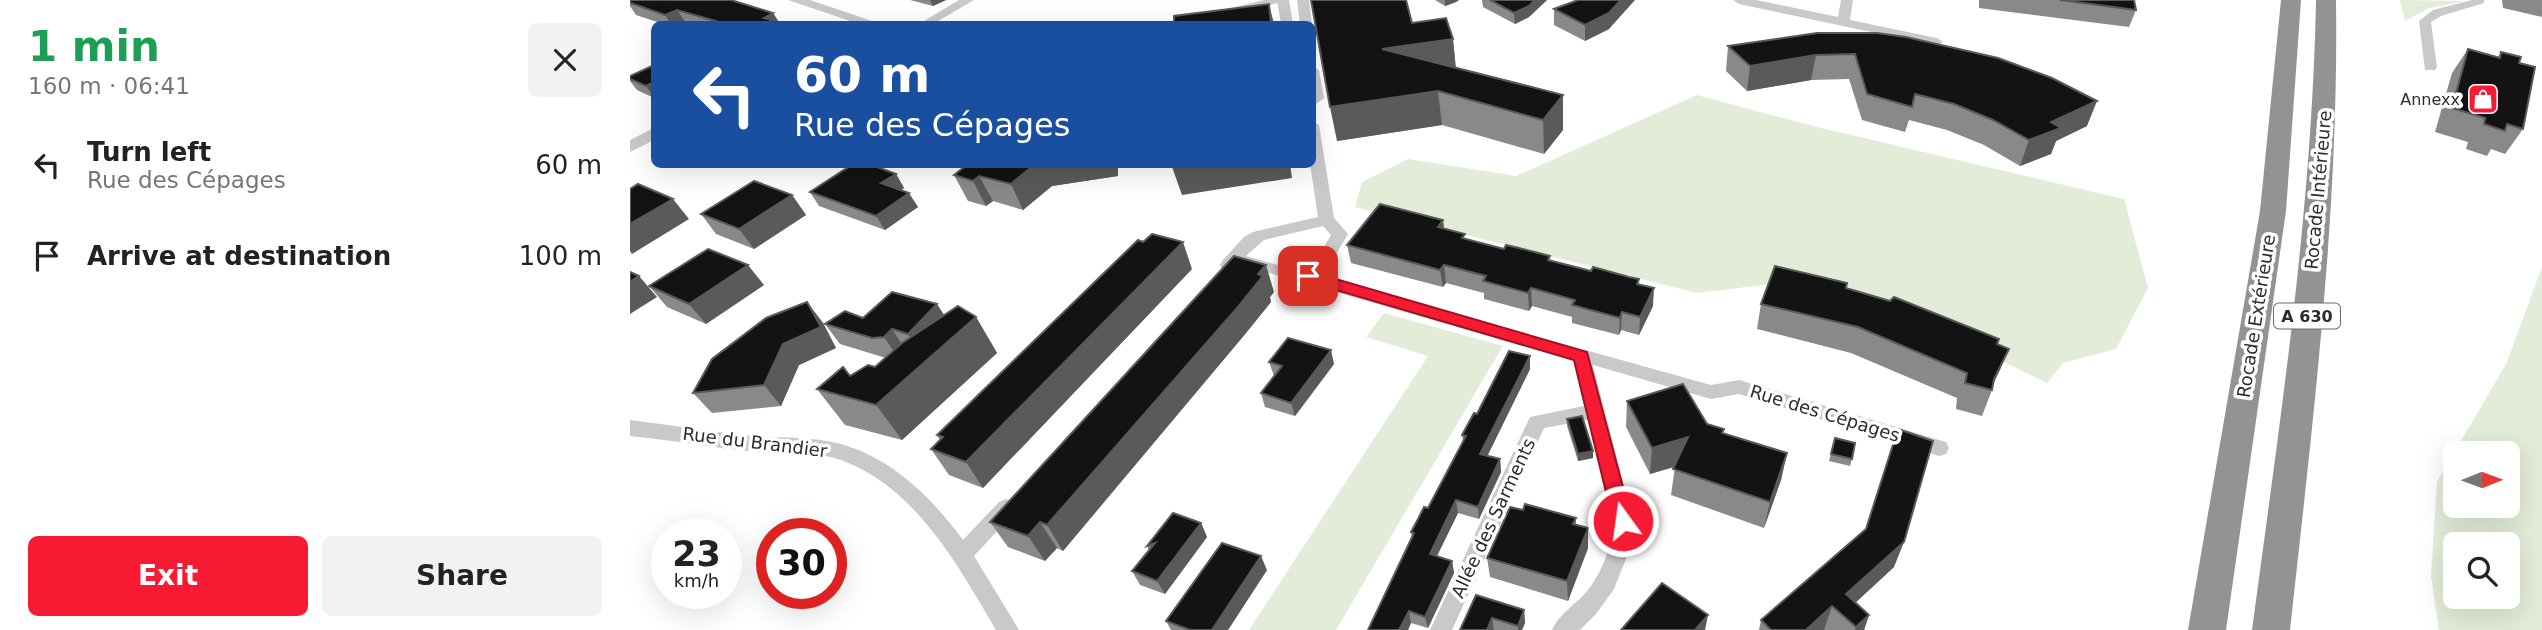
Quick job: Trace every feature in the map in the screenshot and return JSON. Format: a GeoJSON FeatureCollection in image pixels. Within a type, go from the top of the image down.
{"type":"FeatureCollection","features":[{"type":"Feature","properties":{"kind":"highway","name":"Rocade Intérieure"},"geometry":{"type":"LineString","coordinates":[[2271,630],[2318,220],[2327,68],[2326,0]]}},
{"type":"Feature","properties":{"kind":"highway","name":"Rocade Extérieure"},"geometry":{"type":"LineString","coordinates":[[2207,630],[2273,211],[2290,4]]}},
{"type":"Feature","properties":{"kind":"street"},"geometry":{"type":"LineString","coordinates":[[795,0],[848,21]]}},
{"type":"Feature","properties":{"kind":"street"},"geometry":{"type":"LineString","coordinates":[[930,21],[968,0]]}},
{"type":"Feature","properties":{"kind":"street"},"geometry":{"type":"LineString","coordinates":[[1195,21],[1283,0],[1286,21]]}},
{"type":"Feature","properties":{"kind":"street"},"geometry":{"type":"LineString","coordinates":[[1303,0],[1306,21]]}},
{"type":"Feature","properties":{"kind":"street"},"geometry":{"type":"LineString","coordinates":[[1739,0],[1937,42]]}},
{"type":"Feature","properties":{"kind":"street"},"geometry":{"type":"LineString","coordinates":[[1844,21],[1847,0]]}},
{"type":"Feature","properties":{"kind":"street"},"geometry":{"type":"LineString","coordinates":[[2430,67],[2425,21],[2437,13],[2478,3],[2478,0]]}},
{"type":"Feature","properties":{"kind":"street"},"geometry":{"type":"LineString","coordinates":[[630,147],[651,135]]}},
{"type":"Feature","properties":{"kind":"street"},"geometry":{"type":"LineString","coordinates":[[1308,276],[1338,241],[1340,234],[1326,220],[1316,152]]}},
{"type":"Feature","properties":{"kind":"street"},"geometry":{"type":"LineString","coordinates":[[1216,278],[1259,236],[1326,220]]}},
{"type":"Feature","properties":{"kind":"street","name":"Rue des Cépages"},"geometry":{"type":"LineString","coordinates":[[1235,258],[1308,276],[1711,392],[1739,387],[1940,448]]}},
{"type":"Feature","properties":{"kind":"street"},"geometry":{"type":"LineString","coordinates":[[1563,630],[1597,598],[1611,576],[1620,549],[1623,521],[1581,356]]}},
{"type":"Feature","properties":{"kind":"street","name":"Allée des Sarments"},"geometry":{"type":"LineString","coordinates":[[1441,630],[1537,422],[1595,411]]}},
{"type":"Feature","properties":{"kind":"street","name":"Rue du Brandier"},"geometry":{"type":"LineString","coordinates":[[630,428],[748,443],[824,447],[855,457],[900,485],[963,554],[1008,630]]}},
{"type":"Feature","properties":{"kind":"street"},"geometry":{"type":"LineString","coordinates":[[963,554],[1020,493]]}},
{"type":"Feature","properties":{"kind":"green space"},"geometry":{"type":"Polygon","coordinates":[[[2400,0],[2466,1],[2429,8],[2405,21],[2400,0]]]}},
{"type":"Feature","properties":{"kind":"green space"},"geometry":{"type":"Polygon","coordinates":[[[1697,95],[1817,127],[2124,199],[2148,288],[2116,349],[2063,363],[2047,383],[1829,277],[1697,293],[1355,207],[1362,182],[1408,159],[1516,176],[1697,95]]]}},
{"type":"Feature","properties":{"kind":"green space"},"geometry":{"type":"Polygon","coordinates":[[[2542,267],[2542,630],[2439,630],[2431,576],[2437,482],[2443,472],[2443,518],[2520,518],[2520,441],[2461,441],[2506,364],[2542,267]]]}},
{"type":"Feature","properties":{"kind":"green space"},"geometry":{"type":"Polygon","coordinates":[[[1384,313],[1503,346],[1336,630],[1249,630],[1428,356],[1366,337],[1384,313]]]}},
{"type":"Feature","properties":{"kind":"building"},"geometry":{"type":"Polygon","coordinates":[[[630,0],[731,0],[773,13],[764,18],[775,21],[716,21],[677,10],[665,15],[630,3],[630,0]]]}},
{"type":"Feature","properties":{"kind":"building"},"geometry":{"type":"Polygon","coordinates":[[[1311,0],[1406,0],[1412,23],[1446,18],[1453,39],[1382,49],[1563,95],[1543,120],[1438,91],[1330,107],[1311,0]]]}},
{"type":"Feature","properties":{"kind":"building"},"geometry":{"type":"Polygon","coordinates":[[[1490,0],[1535,0],[1514,13],[1490,0]]]}},
{"type":"Feature","properties":{"kind":"building"},"geometry":{"type":"Polygon","coordinates":[[[1578,0],[1621,0],[1609,13],[1585,25],[1554,9],[1578,0]]]}},
{"type":"Feature","properties":{"kind":"building"},"geometry":{"type":"Polygon","coordinates":[[[2060,0],[2134,0],[2136,10],[2060,0]]]}},
{"type":"Feature","properties":{"kind":"building"},"geometry":{"type":"Polygon","coordinates":[[[1269,4],[1271,21],[1174,21],[1174,16],[1269,4]]]}},
{"type":"Feature","properties":{"kind":"building"},"geometry":{"type":"Polygon","coordinates":[[[1817,33],[1877,33],[1906,37],[1998,58],[2052,78],[2097,101],[2051,122],[2061,128],[2029,140],[1993,120],[1954,104],[1915,94],[1912,107],[1867,94],[1855,54],[1816,55],[1750,66],[1728,46],[1817,33]]]}},
{"type":"Feature","properties":{"kind":"building"},"geometry":{"type":"Polygon","coordinates":[[[2468,49],[2500,58],[2501,52],[2521,57],[2519,63],[2535,67],[2523,129],[2507,124],[2505,131],[2484,124],[2485,118],[2452,108],[2468,49]]]}},
{"type":"Feature","properties":{"kind":"building"},"geometry":{"type":"Polygon","coordinates":[[[651,66],[651,84],[646,86],[630,79],[630,76],[651,66]]]}},
{"type":"Feature","properties":{"kind":"building"},"geometry":{"type":"Polygon","coordinates":[[[847,168],[880,168],[896,174],[881,183],[909,193],[876,216],[810,192],[847,168]]]}},
{"type":"Feature","properties":{"kind":"building"},"geometry":{"type":"Polygon","coordinates":[[[963,168],[1030,168],[1011,184],[979,176],[973,181],[954,175],[963,168]]]}},
{"type":"Feature","properties":{"kind":"building"},"geometry":{"type":"Polygon","coordinates":[[[754,181],[792,195],[739,229],[701,214],[754,181]]]}},
{"type":"Feature","properties":{"kind":"building"},"geometry":{"type":"Polygon","coordinates":[[[638,184],[673,199],[630,224],[630,189],[638,184]]]}},
{"type":"Feature","properties":{"kind":"building"},"geometry":{"type":"Polygon","coordinates":[[[1380,204],[1443,220],[1438,227],[1465,234],[1462,238],[1504,249],[1506,245],[1519,248],[1550,256],[1548,260],[1591,271],[1593,267],[1639,279],[1637,284],[1654,288],[1640,317],[1622,312],[1620,318],[1572,305],[1575,300],[1531,288],[1528,293],[1483,281],[1486,276],[1444,265],[1440,270],[1347,245],[1380,204]]]}},
{"type":"Feature","properties":{"kind":"building"},"geometry":{"type":"Polygon","coordinates":[[[1152,234],[1183,242],[966,462],[931,449],[943,437],[937,435],[1138,240],[1143,242],[1152,234]]]}},
{"type":"Feature","properties":{"kind":"building"},"geometry":{"type":"Polygon","coordinates":[[[708,249],[748,265],[689,304],[649,286],[708,249]]]}},
{"type":"Feature","properties":{"kind":"building"},"geometry":{"type":"Polygon","coordinates":[[[1234,256],[1266,265],[1258,274],[1263,276],[1047,525],[1040,522],[1028,536],[990,522],[1234,256]]]}},
{"type":"Feature","properties":{"kind":"building"},"geometry":{"type":"Polygon","coordinates":[[[1775,266],[1847,283],[1846,288],[1890,301],[1894,297],[1999,339],[1997,344],[2009,349],[1994,379],[1992,390],[1965,383],[1967,373],[1858,327],[1761,304],[1775,266]]]}},
{"type":"Feature","properties":{"kind":"building"},"geometry":{"type":"Polygon","coordinates":[[[630,272],[639,276],[630,282],[630,272]]]}},
{"type":"Feature","properties":{"kind":"building"},"geometry":{"type":"Polygon","coordinates":[[[892,292],[937,304],[908,334],[892,329],[884,337],[872,338],[825,324],[845,311],[863,318],[892,292]]]}},
{"type":"Feature","properties":{"kind":"building"},"geometry":{"type":"Polygon","coordinates":[[[807,302],[821,327],[783,344],[764,385],[693,393],[712,359],[766,318],[807,302]]]}},
{"type":"Feature","properties":{"kind":"building"},"geometry":{"type":"Polygon","coordinates":[[[958,306],[976,317],[876,405],[817,389],[843,367],[850,376],[868,365],[875,367],[902,343],[958,306]]]}},
{"type":"Feature","properties":{"kind":"building"},"geometry":{"type":"Polygon","coordinates":[[[1288,338],[1331,350],[1291,403],[1261,393],[1282,366],[1269,362],[1288,338]]]}},
{"type":"Feature","properties":{"kind":"building"},"geometry":{"type":"Polygon","coordinates":[[[1509,351],[1530,356],[1480,454],[1500,459],[1478,507],[1456,500],[1430,554],[1452,561],[1425,617],[1409,611],[1399,630],[1368,630],[1414,533],[1411,532],[1424,507],[1428,508],[1466,436],[1462,435],[1474,413],[1477,414],[1509,351]]]}},
{"type":"Feature","properties":{"kind":"building"},"geometry":{"type":"Polygon","coordinates":[[[1683,384],[1707,424],[1724,429],[1722,433],[1787,453],[1770,502],[1673,469],[1688,437],[1652,448],[1627,401],[1683,384]]]}},
{"type":"Feature","properties":{"kind":"building"},"geometry":{"type":"Polygon","coordinates":[[[1582,416],[1593,451],[1578,454],[1567,419],[1582,416]]]}},
{"type":"Feature","properties":{"kind":"building"},"geometry":{"type":"Polygon","coordinates":[[[1898,429],[1933,441],[1904,542],[1846,594],[1869,615],[1856,627],[1832,606],[1806,630],[1771,630],[1761,620],[1866,529],[1898,429]]]}},
{"type":"Feature","properties":{"kind":"building"},"geometry":{"type":"Polygon","coordinates":[[[1835,438],[1855,443],[1852,459],[1831,454],[1835,438]]]}},
{"type":"Feature","properties":{"kind":"building"},"geometry":{"type":"Polygon","coordinates":[[[1525,504],[1576,518],[1573,524],[1588,528],[1567,581],[1487,558],[1510,507],[1523,510],[1525,504]]]}},
{"type":"Feature","properties":{"kind":"building"},"geometry":{"type":"Polygon","coordinates":[[[1173,513],[1201,523],[1157,581],[1132,571],[1155,543],[1147,546],[1173,513]]]}},
{"type":"Feature","properties":{"kind":"building"},"geometry":{"type":"Polygon","coordinates":[[[1222,543],[1261,556],[1212,630],[1190,630],[1166,621],[1222,543]]]}},
{"type":"Feature","properties":{"kind":"building"},"geometry":{"type":"Polygon","coordinates":[[[1662,583],[1708,615],[1695,630],[1621,630],[1662,583]]]}},
{"type":"Feature","properties":{"kind":"building"},"geometry":{"type":"Polygon","coordinates":[[[1476,595],[1524,610],[1518,626],[1492,618],[1487,630],[1460,630],[1476,595]]]}},
{"type":"Feature","properties":{"kind":"place","name":"Annexx"},"geometry":{"type":"Point","coordinates":[2483,99]}},
{"type":"Feature","properties":{"kind":"route"},"geometry":{"type":"LineString","coordinates":[[1308,276],[1318,282],[1581,356],[1623,521]]}}]}
